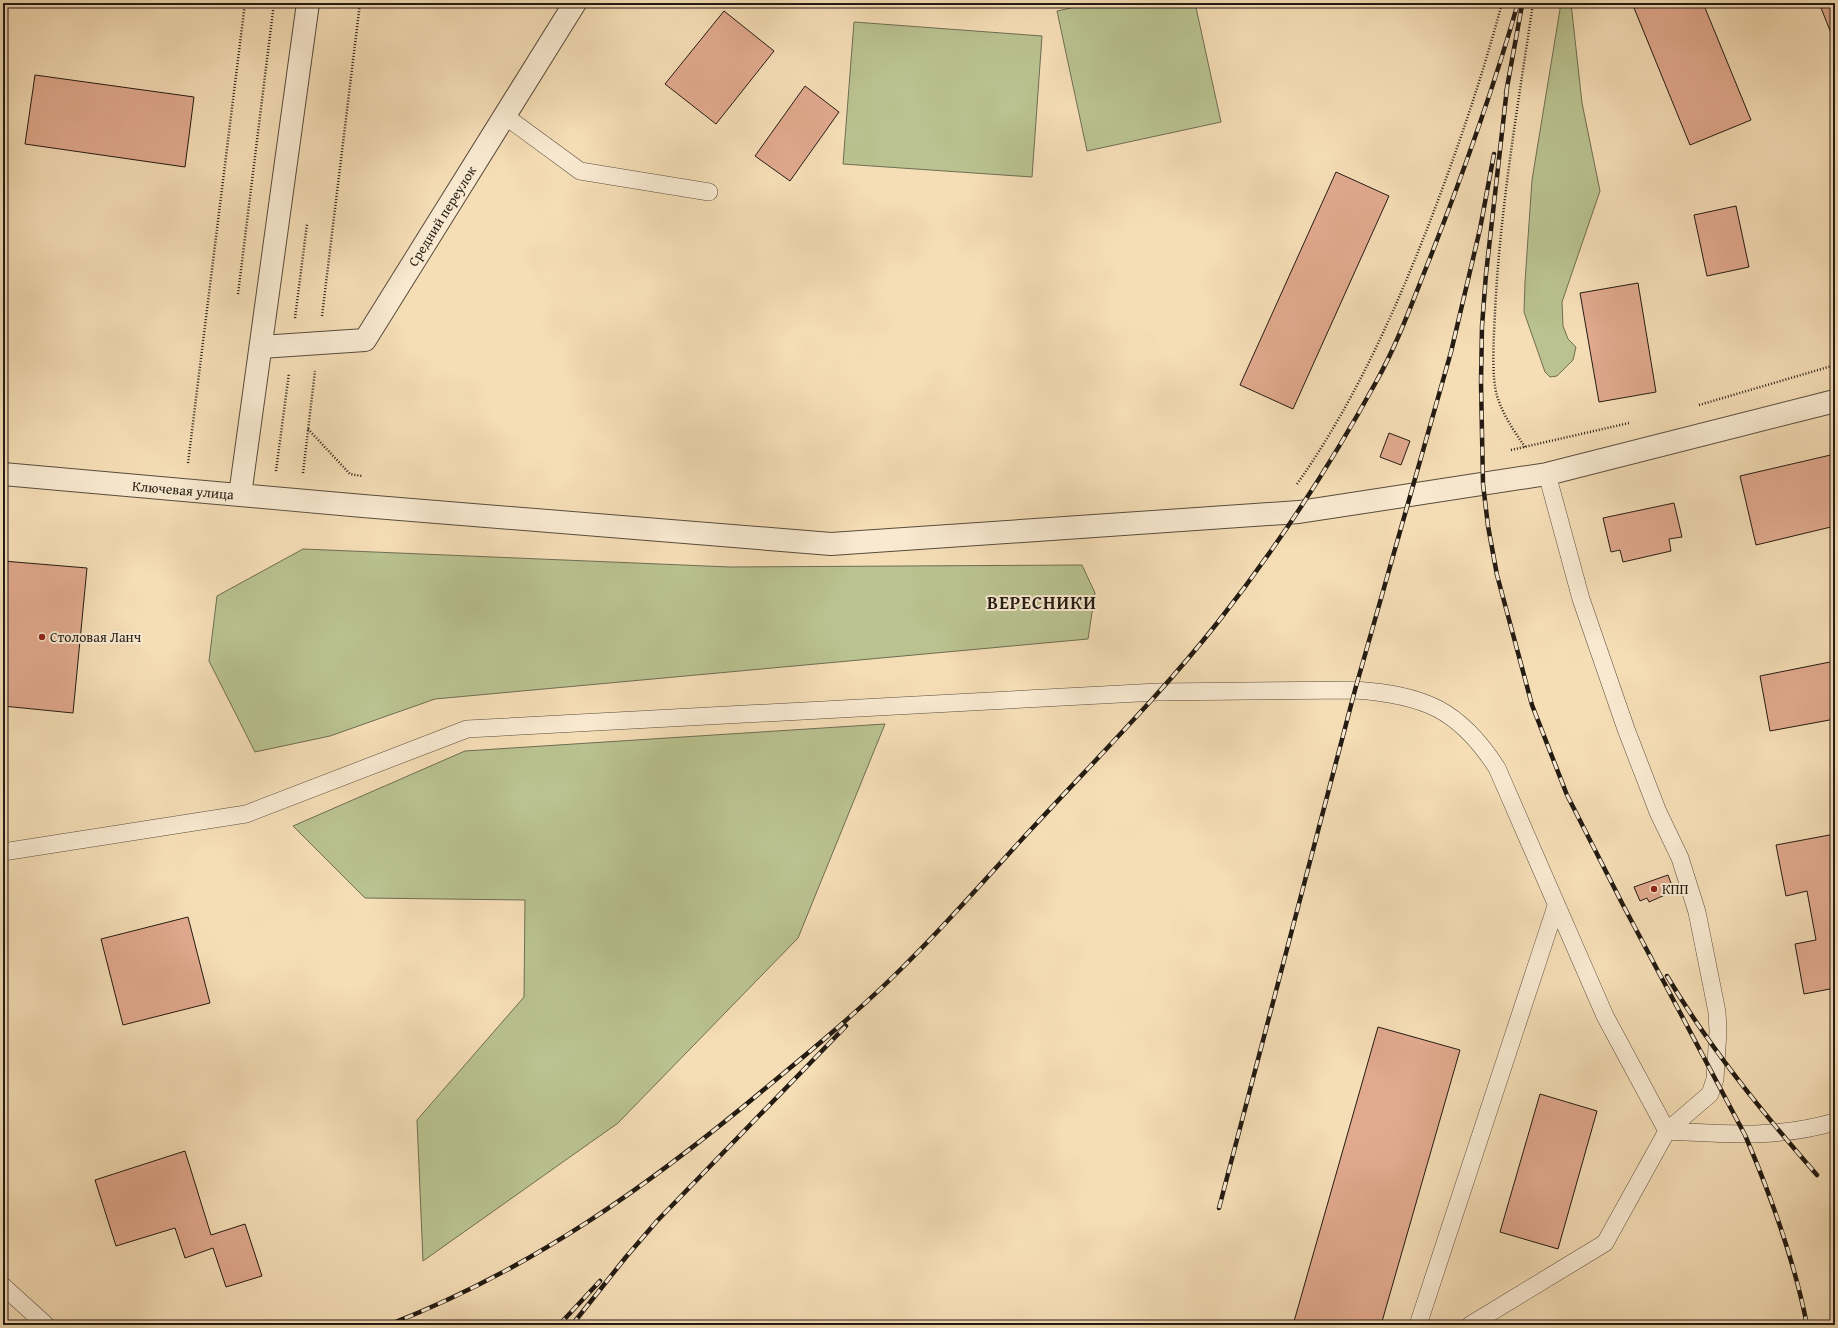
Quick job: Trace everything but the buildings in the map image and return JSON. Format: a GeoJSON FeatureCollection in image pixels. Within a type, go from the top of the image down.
{"type":"FeatureCollection","features":[{"type":"Feature","properties":{"kind":"street"},"geometry":{"type":"LineString","coordinates":[[240,495],[308,3]]}},
{"type":"Feature","properties":{"kind":"street","name":"Средний переулок"},"geometry":{"type":"LineString","coordinates":[[261,347],[365,340],[575,3]]}},
{"type":"Feature","properties":{"kind":"street","name":"Ключевая улица"},"geometry":{"type":"LineString","coordinates":[[3,474],[363,506],[830,544],[1299,512],[1547,474],[1835,401]]}},
{"type":"Feature","properties":{"kind":"lane"},"geometry":{"type":"LineString","coordinates":[[504,116],[580,171],[709,192]]}},
{"type":"Feature","properties":{"kind":"lane"},"geometry":{"type":"LineString","coordinates":[[1470,1325],[1606,1243],[1667,1131],[1710,1094],[1715,1079],[1718,1031],[1714,995],[1702,931],[1680,858],[1658,812],[1638,760],[1581,599],[1547,474]]}},
{"type":"Feature","properties":{"kind":"lane"},"geometry":{"type":"LineString","coordinates":[[3,852],[246,814],[467,729],[1158,692],[1355,690],[1402,695],[1424,702],[1446,713],[1466,728],[1482,745],[1497,768],[1605,1016],[1667,1131]]}},
{"type":"Feature","properties":{"kind":"lane"},"geometry":{"type":"LineString","coordinates":[[1418,1325],[1556,906]]}},
{"type":"Feature","properties":{"kind":"lane"},"geometry":{"type":"LineString","coordinates":[[1667,1131],[1764,1135],[1808,1130],[1835,1122]]}},
{"type":"Feature","properties":{"kind":"lane"},"geometry":{"type":"LineString","coordinates":[[3,1286],[46,1325]]}},
{"type":"Feature","properties":{"kind":"path"},"geometry":{"type":"LineString","coordinates":[[184,490],[245,3]]}},
{"type":"Feature","properties":{"kind":"path"},"geometry":{"type":"LineString","coordinates":[[238,295],[274,3]]}},
{"type":"Feature","properties":{"kind":"path"},"geometry":{"type":"LineString","coordinates":[[299,500],[360,3]]}},
{"type":"Feature","properties":{"kind":"path"},"geometry":{"type":"LineString","coordinates":[[1296,484],[1313,461],[1364,372],[1405,285],[1465,125],[1502,3]]}},
{"type":"Feature","properties":{"kind":"path"},"geometry":{"type":"LineString","coordinates":[[1525,447],[1503,410],[1497,395],[1494,333],[1497,268],[1508,169],[1533,3]]}},
{"type":"Feature","properties":{"kind":"path"},"geometry":{"type":"LineString","coordinates":[[273,498],[308,220]]}},
{"type":"Feature","properties":{"kind":"path"},"geometry":{"type":"LineString","coordinates":[[1695,406],[1835,365]]}},
{"type":"Feature","properties":{"kind":"path"},"geometry":{"type":"LineString","coordinates":[[1504,451],[1634,421]]}},
{"type":"Feature","properties":{"kind":"path"},"geometry":{"type":"LineString","coordinates":[[308,429],[350,474],[366,477]]}},
{"type":"Feature","properties":{"kind":"path"},"geometry":{"type":"LineString","coordinates":[[1289,485],[1303,484]]}},
{"type":"Feature","properties":{"kind":"green space"},"geometry":{"type":"Polygon","coordinates":[[[1094,3],[1195,3],[1221,122],[1087,151],[1057,11],[1094,3]]]}},
{"type":"Feature","properties":{"kind":"green space"},"geometry":{"type":"Polygon","coordinates":[[[1561,3],[1571,3],[1582,103],[1600,191],[1562,302],[1563,326],[1568,339],[1576,347],[1573,360],[1557,376],[1550,377],[1545,372],[1524,312],[1532,180],[1561,3]]]}},
{"type":"Feature","properties":{"kind":"green space"},"geometry":{"type":"Polygon","coordinates":[[[854,22],[1042,36],[1032,177],[843,164],[854,22]]]}},
{"type":"Feature","properties":{"kind":"green space"},"geometry":{"type":"Polygon","coordinates":[[[303,549],[730,567],[1082,565],[1095,593],[1088,639],[435,699],[330,736],[255,752],[209,661],[217,596],[303,549]]]}},
{"type":"Feature","properties":{"kind":"green space"},"geometry":{"type":"Polygon","coordinates":[[[885,724],[798,938],[618,1123],[423,1261],[417,1120],[524,997],[525,900],[365,898],[293,826],[465,751],[885,724]]]}},
{"type":"Feature","properties":{"kind":"railway"},"geometry":{"type":"LineString","coordinates":[[388,1325],[441,1303],[491,1278],[540,1251],[587,1222],[679,1158],[784,1073],[853,1014],[919,951],[954,915],[1175,674],[1240,594],[1282,535],[1340,444],[1384,367],[1405,321],[1454,195],[1488,100],[1518,3]]}},
{"type":"Feature","properties":{"kind":"railway"},"geometry":{"type":"LineString","coordinates":[[1506,93],[1522,5]]}},
{"type":"Feature","properties":{"kind":"railway"},"geometry":{"type":"LineString","coordinates":[[1507,88],[1486,274],[1482,326],[1481,382],[1483,484],[1488,526],[1497,575],[1532,705],[1567,795],[1623,905],[1745,1135],[1764,1181],[1789,1252],[1807,1325]]}},
{"type":"Feature","properties":{"kind":"railway"},"geometry":{"type":"LineString","coordinates":[[1219,1208],[1355,690],[1451,352],[1480,229],[1494,154]]}},
{"type":"Feature","properties":{"kind":"railway"},"geometry":{"type":"LineString","coordinates":[[1667,976],[1719,1054],[1777,1128],[1817,1175]]}},
{"type":"Feature","properties":{"kind":"railway"},"geometry":{"type":"LineString","coordinates":[[572,1325],[626,1257],[657,1221],[846,1026]]}},
{"type":"Feature","properties":{"kind":"railway"},"geometry":{"type":"LineString","coordinates":[[559,1325],[600,1281]]}},
{"type":"Feature","properties":{"kind":"place","name":"Столовая Ланч"},"geometry":{"type":"Point","coordinates":[42,637]}},
{"type":"Feature","properties":{"kind":"place","name":"КПП"},"geometry":{"type":"Point","coordinates":[1654,889]}},
{"type":"Feature","properties":{"kind":"district","name":"ВЕРЕСНИКИ"},"geometry":{"type":"Point","coordinates":[1042,602]}}]}
